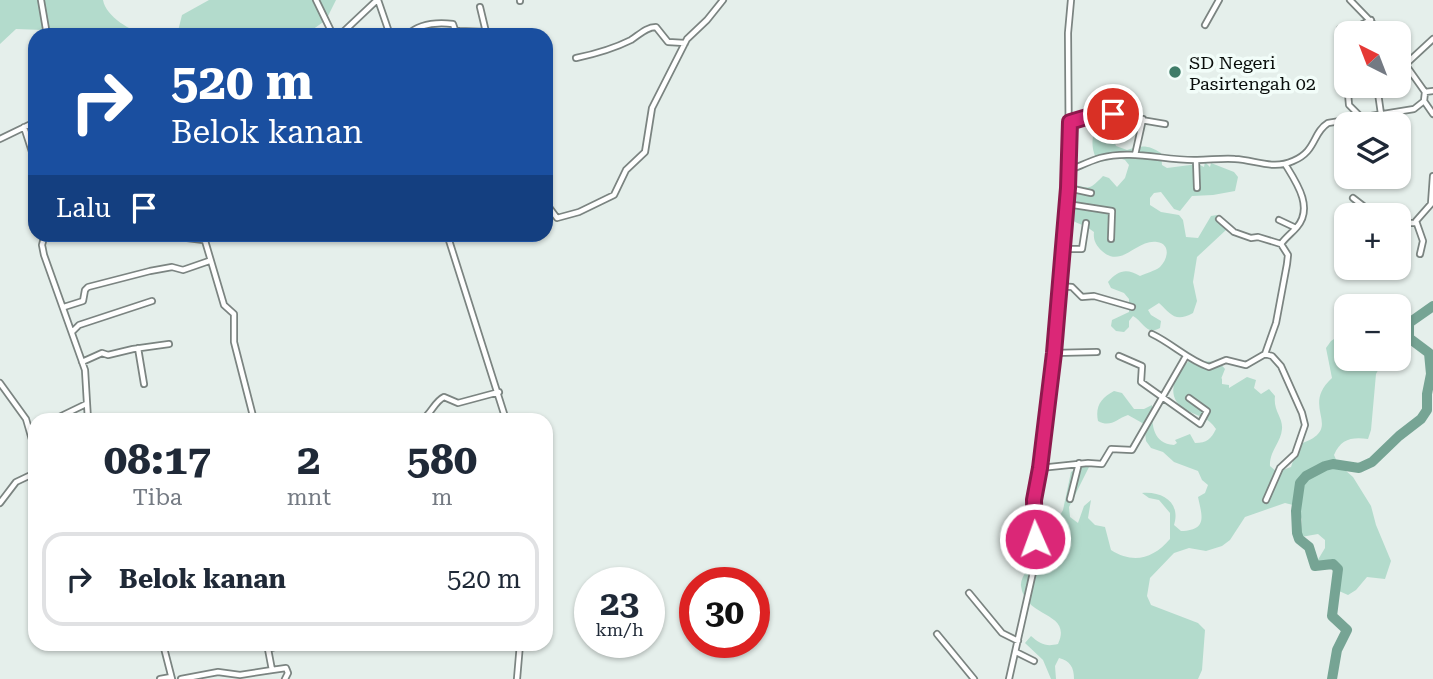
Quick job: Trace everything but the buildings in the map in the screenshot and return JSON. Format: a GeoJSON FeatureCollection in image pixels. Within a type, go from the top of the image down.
{"type":"FeatureCollection","features":[{"type":"Feature","properties":{"kind":"street"},"geometry":{"type":"LineString","coordinates":[[41,0],[46,28]]}},
{"type":"Feature","properties":{"kind":"street"},"geometry":{"type":"LineString","coordinates":[[316,0],[330,28]]}},
{"type":"Feature","properties":{"kind":"street"},"geometry":{"type":"LineString","coordinates":[[347,28],[377,0],[387,28]]}},
{"type":"Feature","properties":{"kind":"street"},"geometry":{"type":"LineString","coordinates":[[553,213],[557,218],[579,212],[614,195],[626,170],[645,152],[652,108],[685,43],[723,0]]}},
{"type":"Feature","properties":{"kind":"street"},"geometry":{"type":"LineString","coordinates":[[1009,679],[1036,559],[1033,510],[1054,353],[1067,204],[1070,122],[1068,33],[1071,0]]}},
{"type":"Feature","properties":{"kind":"street"},"geometry":{"type":"LineString","coordinates":[[1205,25],[1219,0]]}},
{"type":"Feature","properties":{"kind":"street"},"geometry":{"type":"LineString","coordinates":[[1350,0],[1371,20]]}},
{"type":"Feature","properties":{"kind":"street"},"geometry":{"type":"LineString","coordinates":[[480,8],[486,28]]}},
{"type":"Feature","properties":{"kind":"street"},"geometry":{"type":"LineString","coordinates":[[416,28],[438,23],[453,24],[456,28]]}},
{"type":"Feature","properties":{"kind":"street"},"geometry":{"type":"LineString","coordinates":[[576,58],[608,50],[653,26],[668,42],[685,43]]}},
{"type":"Feature","properties":{"kind":"street"},"geometry":{"type":"LineString","coordinates":[[1411,59],[1433,39]]}},
{"type":"Feature","properties":{"kind":"street"},"geometry":{"type":"LineString","coordinates":[[1411,72],[1424,92],[1424,101],[1433,114]]}},
{"type":"Feature","properties":{"kind":"street"},"geometry":{"type":"LineString","coordinates":[[1424,92],[1433,91]]}},
{"type":"Feature","properties":{"kind":"street"},"geometry":{"type":"LineString","coordinates":[[1348,98],[1349,105],[1358,112]]}},
{"type":"Feature","properties":{"kind":"street"},"geometry":{"type":"LineString","coordinates":[[1396,112],[1410,110],[1424,101]]}},
{"type":"Feature","properties":{"kind":"street"},"geometry":{"type":"LineString","coordinates":[[1070,122],[1100,113],[1166,124]]}},
{"type":"Feature","properties":{"kind":"street"},"geometry":{"type":"LineString","coordinates":[[1135,155],[1143,120]]}},
{"type":"Feature","properties":{"kind":"street"},"geometry":{"type":"LineString","coordinates":[[1069,171],[1100,158],[1135,155],[1196,160],[1223,158],[1272,166],[1285,164],[1300,158],[1311,148],[1320,129],[1334,121]]}},
{"type":"Feature","properties":{"kind":"street"},"geometry":{"type":"LineString","coordinates":[[0,139],[28,125]]}},
{"type":"Feature","properties":{"kind":"street"},"geometry":{"type":"LineString","coordinates":[[24,127],[28,139]]}},
{"type":"Feature","properties":{"kind":"street"},"geometry":{"type":"LineString","coordinates":[[1196,160],[1197,188]]}},
{"type":"Feature","properties":{"kind":"street"},"geometry":{"type":"LineString","coordinates":[[1282,244],[1302,219],[1303,201],[1299,187],[1285,164]]}},
{"type":"Feature","properties":{"kind":"street"},"geometry":{"type":"LineString","coordinates":[[1416,223],[1431,204],[1433,176]]}},
{"type":"Feature","properties":{"kind":"street"},"geometry":{"type":"LineString","coordinates":[[1068,188],[1091,193]]}},
{"type":"Feature","properties":{"kind":"street"},"geometry":{"type":"LineString","coordinates":[[1353,198],[1359,203]]}},
{"type":"Feature","properties":{"kind":"street"},"geometry":{"type":"LineString","coordinates":[[1067,204],[1115,211],[1111,239]]}},
{"type":"Feature","properties":{"kind":"street"},"geometry":{"type":"LineString","coordinates":[[1152,334],[1172,344],[1186,356],[1211,367],[1226,360],[1246,365],[1265,354],[1276,323],[1288,255],[1282,244],[1258,237],[1251,239],[1234,232],[1219,219]]}},
{"type":"Feature","properties":{"kind":"street"},"geometry":{"type":"LineString","coordinates":[[1279,220],[1296,228]]}},
{"type":"Feature","properties":{"kind":"street"},"geometry":{"type":"LineString","coordinates":[[1062,249],[1082,249],[1086,223]]}},
{"type":"Feature","properties":{"kind":"street"},"geometry":{"type":"LineString","coordinates":[[1411,223],[1416,223]]}},
{"type":"Feature","properties":{"kind":"street"},"geometry":{"type":"LineString","coordinates":[[1416,223],[1423,241],[1419,254]]}},
{"type":"Feature","properties":{"kind":"street"},"geometry":{"type":"LineString","coordinates":[[43,242],[44,255],[86,373],[88,413]]}},
{"type":"Feature","properties":{"kind":"street"},"geometry":{"type":"LineString","coordinates":[[204,242],[224,305],[234,315],[234,342],[252,413]]}},
{"type":"Feature","properties":{"kind":"street"},"geometry":{"type":"LineString","coordinates":[[449,242],[504,413]]}},
{"type":"Feature","properties":{"kind":"street"},"geometry":{"type":"LineString","coordinates":[[64,307],[83,301],[85,290],[89,287],[172,267],[183,270],[209,261]]}},
{"type":"Feature","properties":{"kind":"street"},"geometry":{"type":"LineString","coordinates":[[1058,286],[1072,287],[1082,297],[1092,296],[1132,307]]}},
{"type":"Feature","properties":{"kind":"street"},"geometry":{"type":"LineString","coordinates":[[72,332],[79,325],[152,301]]}},
{"type":"Feature","properties":{"kind":"street"},"geometry":{"type":"LineString","coordinates":[[82,362],[102,353],[108,355],[169,344]]}},
{"type":"Feature","properties":{"kind":"street"},"geometry":{"type":"LineString","coordinates":[[138,348],[144,384]]}},
{"type":"Feature","properties":{"kind":"street"},"geometry":{"type":"LineString","coordinates":[[1054,353],[1097,352]]}},
{"type":"Feature","properties":{"kind":"street"},"geometry":{"type":"LineString","coordinates":[[1265,354],[1272,356],[1281,366],[1305,425],[1296,454],[1280,468],[1266,500]]}},
{"type":"Feature","properties":{"kind":"street"},"geometry":{"type":"LineString","coordinates":[[1119,356],[1142,366],[1141,382],[1200,424],[1207,411],[1189,398]]}},
{"type":"Feature","properties":{"kind":"street"},"geometry":{"type":"LineString","coordinates":[[1040,468],[1079,463],[1102,464],[1111,449],[1132,450],[1186,356]]}},
{"type":"Feature","properties":{"kind":"street"},"geometry":{"type":"LineString","coordinates":[[0,383],[28,422]]}},
{"type":"Feature","properties":{"kind":"street"},"geometry":{"type":"LineString","coordinates":[[431,413],[439,399],[444,397],[458,403],[499,393]]}},
{"type":"Feature","properties":{"kind":"street"},"geometry":{"type":"LineString","coordinates":[[67,413],[86,404]]}},
{"type":"Feature","properties":{"kind":"street"},"geometry":{"type":"LineString","coordinates":[[1070,499],[1079,463]]}},
{"type":"Feature","properties":{"kind":"street"},"geometry":{"type":"LineString","coordinates":[[0,503],[16,482],[28,476]]}},
{"type":"Feature","properties":{"kind":"street"},"geometry":{"type":"LineString","coordinates":[[970,593],[1002,633],[1018,640]]}},
{"type":"Feature","properties":{"kind":"street"},"geometry":{"type":"LineString","coordinates":[[937,634],[974,679]]}},
{"type":"Feature","properties":{"kind":"street"},"geometry":{"type":"LineString","coordinates":[[160,679],[172,678],[165,651]]}},
{"type":"Feature","properties":{"kind":"street"},"geometry":{"type":"LineString","coordinates":[[268,651],[272,670]]}},
{"type":"Feature","properties":{"kind":"street"},"geometry":{"type":"LineString","coordinates":[[517,679],[519,651]]}},
{"type":"Feature","properties":{"kind":"street"},"geometry":{"type":"LineString","coordinates":[[1016,652],[1034,661]]}},
{"type":"Feature","properties":{"kind":"street"},"geometry":{"type":"LineString","coordinates":[[181,679],[218,672],[237,675],[286,668],[288,673],[285,679]]}},
{"type":"Feature","properties":{"kind":"green space"},"geometry":{"type":"Polygon","coordinates":[[[0,0],[103,0],[109,12],[129,28],[16,29],[0,44],[0,0]]]}},
{"type":"Feature","properties":{"kind":"green space"},"geometry":{"type":"Polygon","coordinates":[[[209,0],[336,0],[326,20],[315,28],[179,28],[182,15],[209,0]]]}},
{"type":"Feature","properties":{"kind":"green space"},"geometry":{"type":"Polygon","coordinates":[[[1101,122],[1107,122],[1116,146],[1127,150],[1152,148],[1161,153],[1162,165],[1167,168],[1198,164],[1204,167],[1205,162],[1210,167],[1211,163],[1234,172],[1238,177],[1235,191],[1192,196],[1180,211],[1174,209],[1161,192],[1154,193],[1150,198],[1150,205],[1161,212],[1179,215],[1183,220],[1186,237],[1198,238],[1211,216],[1217,215],[1222,219],[1226,230],[1197,257],[1193,282],[1197,301],[1193,313],[1177,317],[1159,303],[1148,310],[1161,321],[1160,328],[1155,330],[1148,329],[1133,316],[1124,332],[1116,331],[1111,326],[1112,320],[1129,312],[1129,299],[1124,293],[1111,288],[1108,282],[1123,272],[1140,276],[1158,268],[1166,256],[1164,246],[1161,243],[1149,242],[1123,255],[1109,256],[1097,244],[1094,232],[1068,218],[1061,211],[1062,195],[1072,184],[1089,187],[1103,176],[1109,178],[1117,187],[1125,178],[1129,165],[1125,160],[1119,158],[1099,162],[1096,158],[1093,136],[1101,122]]]}},
{"type":"Feature","properties":{"kind":"green space"},"geometry":{"type":"Polygon","coordinates":[[[1334,339],[1334,371],[1378,371],[1368,439],[1347,440],[1334,455],[1338,464],[1353,477],[1371,506],[1391,561],[1385,579],[1367,577],[1348,595],[1339,591],[1341,574],[1333,559],[1316,563],[1325,548],[1325,540],[1318,534],[1301,537],[1302,520],[1299,511],[1293,505],[1285,503],[1245,517],[1230,540],[1222,546],[1206,551],[1189,548],[1174,553],[1150,578],[1147,596],[1151,605],[1198,623],[1205,630],[1202,670],[1198,679],[1074,679],[1071,665],[1059,658],[1055,666],[1056,679],[1051,679],[1043,660],[1025,643],[1031,636],[1043,644],[1058,644],[1061,633],[1059,626],[1024,597],[1021,582],[1033,560],[1040,532],[1059,517],[1063,510],[1071,472],[1079,467],[1089,467],[1069,507],[1070,517],[1078,523],[1084,506],[1091,500],[1088,518],[1095,525],[1105,527],[1111,550],[1135,558],[1150,555],[1170,539],[1170,513],[1159,500],[1142,493],[1163,496],[1175,510],[1174,525],[1181,531],[1190,530],[1196,528],[1201,521],[1198,497],[1205,493],[1208,485],[1198,471],[1174,462],[1163,452],[1151,448],[1146,441],[1144,424],[1128,415],[1110,423],[1098,421],[1097,411],[1102,400],[1114,391],[1122,393],[1134,409],[1144,409],[1152,405],[1154,431],[1166,443],[1174,445],[1177,443],[1175,440],[1190,434],[1195,443],[1203,442],[1210,438],[1216,429],[1207,420],[1180,406],[1173,393],[1174,386],[1179,372],[1190,360],[1193,364],[1200,361],[1219,362],[1225,369],[1222,384],[1229,385],[1229,388],[1247,377],[1256,380],[1254,388],[1261,394],[1269,389],[1275,396],[1282,429],[1271,456],[1270,466],[1277,472],[1291,467],[1294,446],[1311,440],[1319,433],[1322,425],[1319,400],[1323,389],[1332,378],[1326,348],[1334,339]]]}},
{"type":"Feature","properties":{"kind":"waterway"},"geometry":{"type":"LineString","coordinates":[[1332,679],[1337,650],[1347,630],[1332,616],[1338,569],[1333,564],[1315,566],[1309,547],[1299,539],[1296,511],[1300,483],[1306,476],[1325,466],[1333,464],[1359,468],[1372,462],[1421,419],[1427,410],[1431,374],[1429,353],[1409,338],[1409,323],[1433,306]]}},
{"type":"Feature","properties":{"kind":"place","name":"SD Negeri Pasirtengah 02"},"geometry":{"type":"Point","coordinates":[1175,72]}},
{"type":"Feature","properties":{"kind":"route"},"geometry":{"type":"LineString","coordinates":[[1035,539],[1033,510],[1054,353],[1068,188],[1070,122],[1100,113],[1113,114]]}}]}
